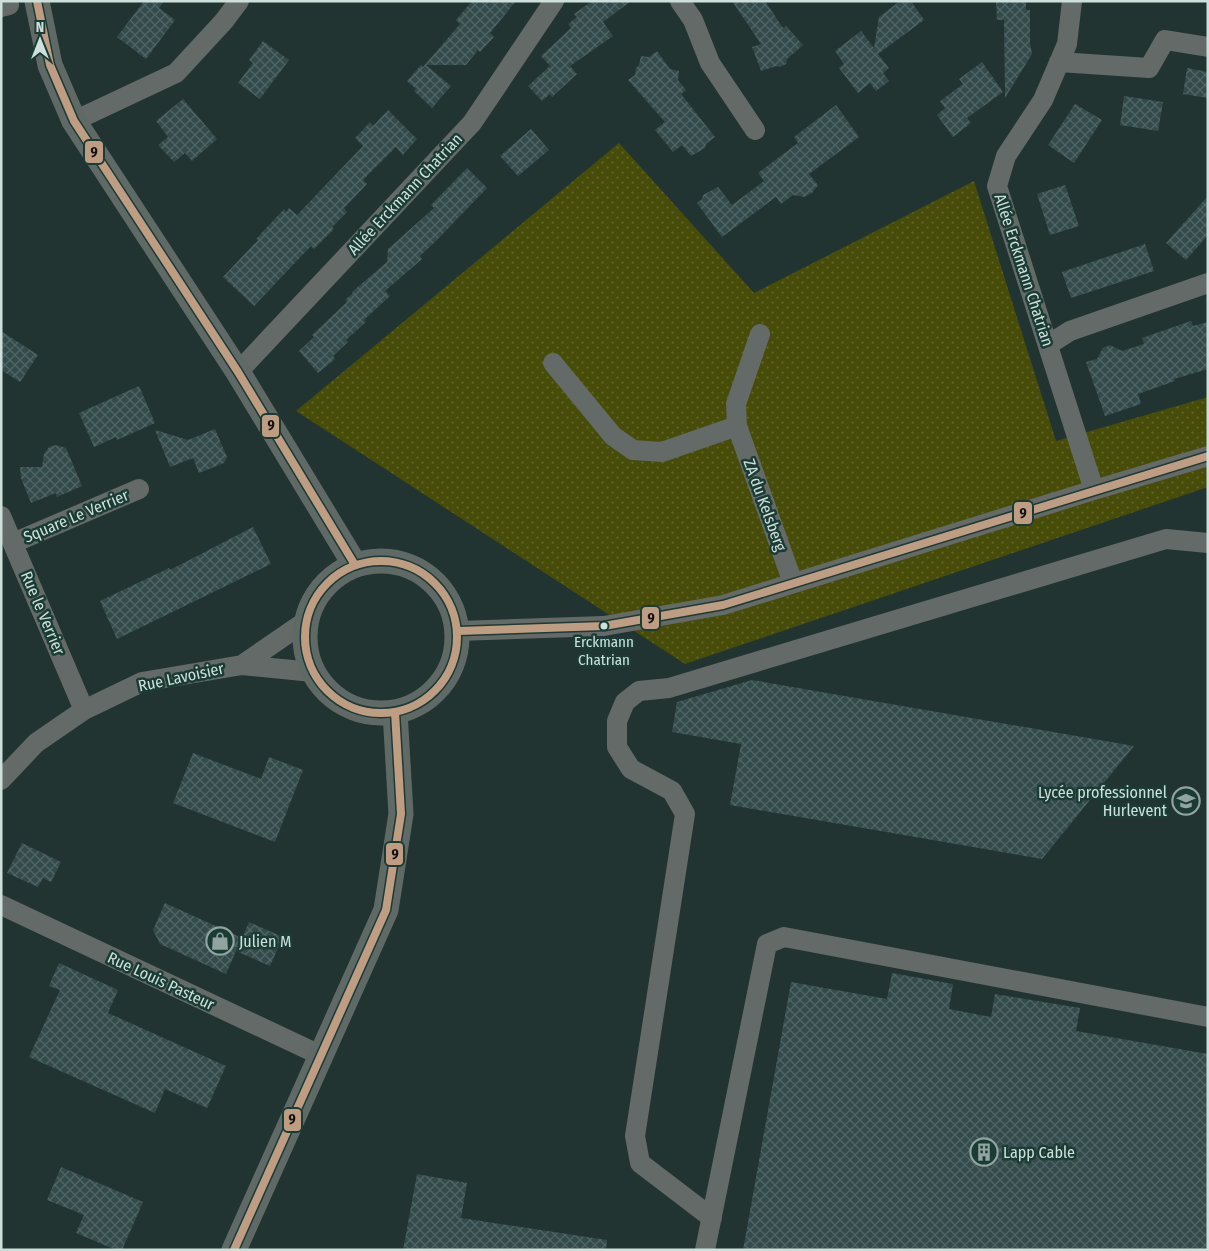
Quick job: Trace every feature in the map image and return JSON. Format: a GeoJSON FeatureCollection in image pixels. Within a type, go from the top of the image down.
{"type":"FeatureCollection","features":[{"type":"Feature","properties":{"kind":"main road"},"geometry":{"type":"LineString","coordinates":[[37,1],[50,65],[74,122],[238,372],[355,565]]}},
{"type":"Feature","properties":{"kind":"main road"},"geometry":{"type":"LineString","coordinates":[[378,560],[402,563],[423,573],[441,588],[452,609],[458,631],[456,654],[448,674],[434,692],[416,705],[395,712],[371,712],[347,705],[328,691],[313,672],[305,647],[306,621],[321,590],[332,578],[355,565],[378,560]]}},
{"type":"Feature","properties":{"kind":"main road"},"geometry":{"type":"LineString","coordinates":[[234,1250],[386,910],[401,814],[395,712]]}},
{"type":"Feature","properties":{"kind":"street"},"geometry":{"type":"LineString","coordinates":[[74,122],[176,73],[224,21],[239,1]]}},
{"type":"Feature","properties":{"kind":"street","name":"Allée Erckmann Chatrian"},"geometry":{"type":"LineString","coordinates":[[238,372],[472,123],[554,1]]}},
{"type":"Feature","properties":{"kind":"street"},"geometry":{"type":"LineString","coordinates":[[680,1],[693,20],[710,64],[755,130]]}},
{"type":"Feature","properties":{"kind":"street","name":"Allée Erckmann Chatrian"},"geometry":{"type":"LineString","coordinates":[[1072,1],[1067,44],[1043,100],[1006,156],[997,186],[1094,490]]}},
{"type":"Feature","properties":{"kind":"street"},"geometry":{"type":"LineString","coordinates":[[1059,62],[1150,68],[1165,40],[1208,48]]}},
{"type":"Feature","properties":{"kind":"street"},"geometry":{"type":"LineString","coordinates":[[1048,345],[1070,331],[1208,283]]}},
{"type":"Feature","properties":{"kind":"street","name":"ZA du Kelsberg"},"geometry":{"type":"LineString","coordinates":[[760,334],[736,404],[737,426],[793,583]]}},
{"type":"Feature","properties":{"kind":"street"},"geometry":{"type":"LineString","coordinates":[[553,363],[613,436],[633,450],[662,452],[737,426]]}},
{"type":"Feature","properties":{"kind":"street"},"geometry":{"type":"LineString","coordinates":[[458,631],[604,626],[723,605],[1208,456]]}},
{"type":"Feature","properties":{"kind":"street","name":"Square Le Verrier"},"geometry":{"type":"LineString","coordinates":[[13,542],[139,489]]}},
{"type":"Feature","properties":{"kind":"street","name":"Rue le Verrier"},"geometry":{"type":"LineString","coordinates":[[1,516],[84,710]]}},
{"type":"Feature","properties":{"kind":"street"},"geometry":{"type":"LineString","coordinates":[[712,1218],[640,1163],[635,1136],[685,814],[672,792],[631,769],[617,747],[617,721],[625,702],[639,691],[669,688],[1166,539],[1208,543]]}},
{"type":"Feature","properties":{"kind":"street","name":"Rue Lavoisier"},"geometry":{"type":"LineString","coordinates":[[242,665],[306,621]]}},
{"type":"Feature","properties":{"kind":"street","name":"Rue Lavoisier"},"geometry":{"type":"LineString","coordinates":[[1,780],[36,743],[84,710],[142,682],[242,665],[313,672]]}},
{"type":"Feature","properties":{"kind":"street","name":"Rue Louis Pasteur"},"geometry":{"type":"LineString","coordinates":[[1,905],[322,1056]]}},
{"type":"Feature","properties":{"kind":"street"},"geometry":{"type":"LineString","coordinates":[[705,1250],[768,944],[784,937],[1208,1017]]}},
{"type":"Feature","properties":{"kind":"green space"},"geometry":{"type":"Polygon","coordinates":[[[619,143],[754,293],[974,181],[1056,441],[1208,397],[1208,487],[685,664],[296,411],[619,143]]]}},
{"type":"Feature","properties":{"kind":"building"},"geometry":{"type":"Polygon","coordinates":[[[144,1],[164,1],[159,8],[175,20],[146,59],[117,37],[144,1]]]}},
{"type":"Feature","properties":{"kind":"building"},"geometry":{"type":"Polygon","coordinates":[[[472,1],[516,1],[490,33],[494,37],[480,52],[478,50],[466,65],[426,65],[451,86],[432,108],[414,91],[416,89],[407,81],[421,65],[423,67],[460,24],[456,20],[472,1]]]}},
{"type":"Feature","properties":{"kind":"building"},"geometry":{"type":"Polygon","coordinates":[[[592,1],[631,1],[603,22],[613,36],[570,66],[577,74],[552,97],[550,94],[542,101],[528,86],[550,66],[541,56],[571,28],[568,24],[577,17],[574,14],[592,1]]]}},
{"type":"Feature","properties":{"kind":"building"},"geometry":{"type":"Polygon","coordinates":[[[732,1],[765,1],[783,28],[786,26],[803,45],[787,59],[786,64],[761,71],[752,47],[761,44],[732,1]]]}},
{"type":"Feature","properties":{"kind":"building"},"geometry":{"type":"Polygon","coordinates":[[[900,1],[911,1],[924,20],[878,54],[889,68],[883,73],[889,81],[876,91],[870,83],[858,93],[839,68],[844,64],[835,51],[861,31],[874,48],[879,17],[900,1]]]}},
{"type":"Feature","properties":{"kind":"building"},"geometry":{"type":"Polygon","coordinates":[[[996,1],[1026,1],[1026,10],[1030,10],[1032,54],[1005,98],[1004,20],[997,20],[996,1]]]}},
{"type":"Feature","properties":{"kind":"building"},"geometry":{"type":"Polygon","coordinates":[[[263,41],[289,60],[260,99],[238,83],[253,63],[249,60],[263,41]]]}},
{"type":"Feature","properties":{"kind":"building"},"geometry":{"type":"Polygon","coordinates":[[[657,51],[670,69],[679,71],[678,80],[686,90],[681,94],[715,137],[706,144],[705,148],[691,156],[682,145],[673,152],[655,130],[665,122],[628,80],[635,75],[641,56],[649,57],[657,51]]]}},
{"type":"Feature","properties":{"kind":"building"},"geometry":{"type":"Polygon","coordinates":[[[982,62],[1003,92],[967,118],[971,123],[953,137],[937,115],[945,108],[940,101],[963,84],[959,79],[982,62]]]}},
{"type":"Feature","properties":{"kind":"building"},"geometry":{"type":"Polygon","coordinates":[[[1187,68],[1208,72],[1208,98],[1183,94],[1187,68]]]}},
{"type":"Feature","properties":{"kind":"building"},"geometry":{"type":"Polygon","coordinates":[[[1124,96],[1163,102],[1158,131],[1120,125],[1124,96]]]}},
{"type":"Feature","properties":{"kind":"building"},"geometry":{"type":"Polygon","coordinates":[[[183,99],[217,139],[192,161],[185,153],[174,162],[158,145],[168,137],[156,121],[183,99]]]}},
{"type":"Feature","properties":{"kind":"building"},"geometry":{"type":"Polygon","coordinates":[[[1075,104],[1102,120],[1074,163],[1048,145],[1075,104]]]}},
{"type":"Feature","properties":{"kind":"building"},"geometry":{"type":"Polygon","coordinates":[[[836,105],[859,137],[809,174],[818,185],[812,193],[804,197],[793,195],[781,204],[776,197],[722,237],[697,203],[702,199],[703,195],[718,187],[732,205],[764,181],[758,173],[798,143],[794,137],[836,105]]]}},
{"type":"Feature","properties":{"kind":"building"},"geometry":{"type":"Polygon","coordinates":[[[388,110],[417,139],[403,155],[396,147],[363,180],[367,184],[344,208],[347,212],[332,227],[334,229],[314,249],[311,246],[254,306],[223,277],[284,209],[286,212],[289,208],[297,215],[363,146],[355,138],[370,122],[373,126],[388,110]]]}},
{"type":"Feature","properties":{"kind":"building"},"geometry":{"type":"Polygon","coordinates":[[[531,129],[549,150],[518,176],[500,156],[531,129]]]}},
{"type":"Feature","properties":{"kind":"building"},"geometry":{"type":"Polygon","coordinates":[[[467,168],[487,188],[420,256],[422,259],[385,291],[390,296],[346,340],[348,342],[333,356],[335,359],[318,373],[299,351],[314,337],[312,335],[347,302],[345,300],[352,292],[387,262],[388,249],[434,208],[431,205],[467,168]]]}},
{"type":"Feature","properties":{"kind":"building"},"geometry":{"type":"Polygon","coordinates":[[[1065,185],[1079,226],[1050,235],[1037,194],[1065,185]]]}},
{"type":"Feature","properties":{"kind":"building"},"geometry":{"type":"Polygon","coordinates":[[[1208,196],[1208,235],[1186,260],[1166,243],[1208,196]]]}},
{"type":"Feature","properties":{"kind":"building"},"geometry":{"type":"Polygon","coordinates":[[[1145,244],[1154,271],[1071,298],[1062,272],[1145,244]]]}},
{"type":"Feature","properties":{"kind":"building"},"geometry":{"type":"Polygon","coordinates":[[[1191,321],[1193,326],[1208,322],[1208,369],[1174,379],[1175,381],[1138,394],[1141,404],[1105,416],[1086,362],[1097,359],[1103,348],[1110,345],[1122,351],[1144,344],[1142,338],[1191,321]]]}},
{"type":"Feature","properties":{"kind":"building"},"geometry":{"type":"Polygon","coordinates":[[[1,331],[38,355],[20,382],[1,370],[1,331]]]}},
{"type":"Feature","properties":{"kind":"building"},"geometry":{"type":"Polygon","coordinates":[[[139,386],[155,423],[117,440],[116,437],[94,447],[79,413],[139,386]]]}},
{"type":"Feature","properties":{"kind":"building"},"geometry":{"type":"Polygon","coordinates":[[[215,429],[227,457],[224,463],[199,473],[193,458],[170,467],[155,430],[188,440],[215,429]]]}},
{"type":"Feature","properties":{"kind":"building"},"geometry":{"type":"Polygon","coordinates":[[[56,445],[66,448],[82,486],[57,497],[56,493],[31,503],[21,478],[20,467],[42,467],[44,454],[49,447],[56,445]]]}},
{"type":"Feature","properties":{"kind":"building"},"geometry":{"type":"Polygon","coordinates":[[[253,527],[271,564],[117,639],[100,601],[169,568],[170,570],[253,527]]]}},
{"type":"Feature","properties":{"kind":"building"},"geometry":{"type":"Polygon","coordinates":[[[752,680],[1134,746],[1042,859],[730,805],[741,744],[672,732],[677,702],[752,680]]]}},
{"type":"Feature","properties":{"kind":"building"},"geometry":{"type":"Polygon","coordinates":[[[193,753],[261,779],[269,757],[303,770],[275,842],[173,803],[193,753]]]}},
{"type":"Feature","properties":{"kind":"building"},"geometry":{"type":"Polygon","coordinates":[[[22,843],[61,862],[51,882],[43,878],[38,887],[7,873],[22,843]]]}},
{"type":"Feature","properties":{"kind":"building","name":"Julien M"},"geometry":{"type":"Polygon","coordinates":[[[165,903],[242,938],[249,922],[283,937],[270,966],[236,951],[226,974],[160,944],[153,930],[165,903]]]}},
{"type":"Feature","properties":{"kind":"building"},"geometry":{"type":"Polygon","coordinates":[[[59,963],[118,990],[108,1013],[226,1066],[207,1108],[165,1089],[155,1113],[29,1057],[60,990],[49,986],[59,963]]]}},
{"type":"Feature","properties":{"kind":"building","name":"Lapp Cable"},"geometry":{"type":"Polygon","coordinates":[[[892,973],[953,984],[949,1009],[991,1017],[995,994],[1080,1008],[1076,1031],[1208,1054],[1208,1250],[743,1250],[791,982],[887,999],[892,973]]]}},
{"type":"Feature","properties":{"kind":"building"},"geometry":{"type":"Polygon","coordinates":[[[61,1167],[143,1202],[122,1250],[116,1250],[76,1233],[84,1215],[47,1200],[61,1167]]]}},
{"type":"Feature","properties":{"kind":"building"},"geometry":{"type":"Polygon","coordinates":[[[417,1174],[467,1183],[461,1218],[607,1240],[606,1250],[403,1250],[417,1174]]]}},
{"type":"Feature","properties":{"kind":"transit line","name":"9"},"geometry":{"type":"LineString","coordinates":[[37,1],[50,65],[74,121],[238,372],[355,565]]}},
{"type":"Feature","properties":{"kind":"transit line","name":"9"},"geometry":{"type":"LineString","coordinates":[[458,631],[604,626],[723,605],[1208,456]]}},
{"type":"Feature","properties":{"kind":"transit line","name":"9"},"geometry":{"type":"LineString","coordinates":[[381,561],[410,567],[435,583],[451,608],[457,637],[451,666],[435,691],[410,707],[381,713],[352,707],[327,691],[311,666],[305,637],[311,608],[327,583],[352,567],[381,561]]}},
{"type":"Feature","properties":{"kind":"transit line","name":"9"},"geometry":{"type":"LineString","coordinates":[[234,1250],[386,910],[401,814],[395,712]]}},
{"type":"Feature","properties":{"kind":"place","name":"Erckmann Chatrian"},"geometry":{"type":"Point","coordinates":[604,626]}},
{"type":"Feature","properties":{"kind":"place","name":"Lycée professionnel Hurlevent"},"geometry":{"type":"Point","coordinates":[1186,801]}},
{"type":"Feature","properties":{"kind":"place","name":"Julien M"},"geometry":{"type":"Point","coordinates":[220,941]}},
{"type":"Feature","properties":{"kind":"place","name":"Lapp Cable"},"geometry":{"type":"Point","coordinates":[984,1152]}}]}
